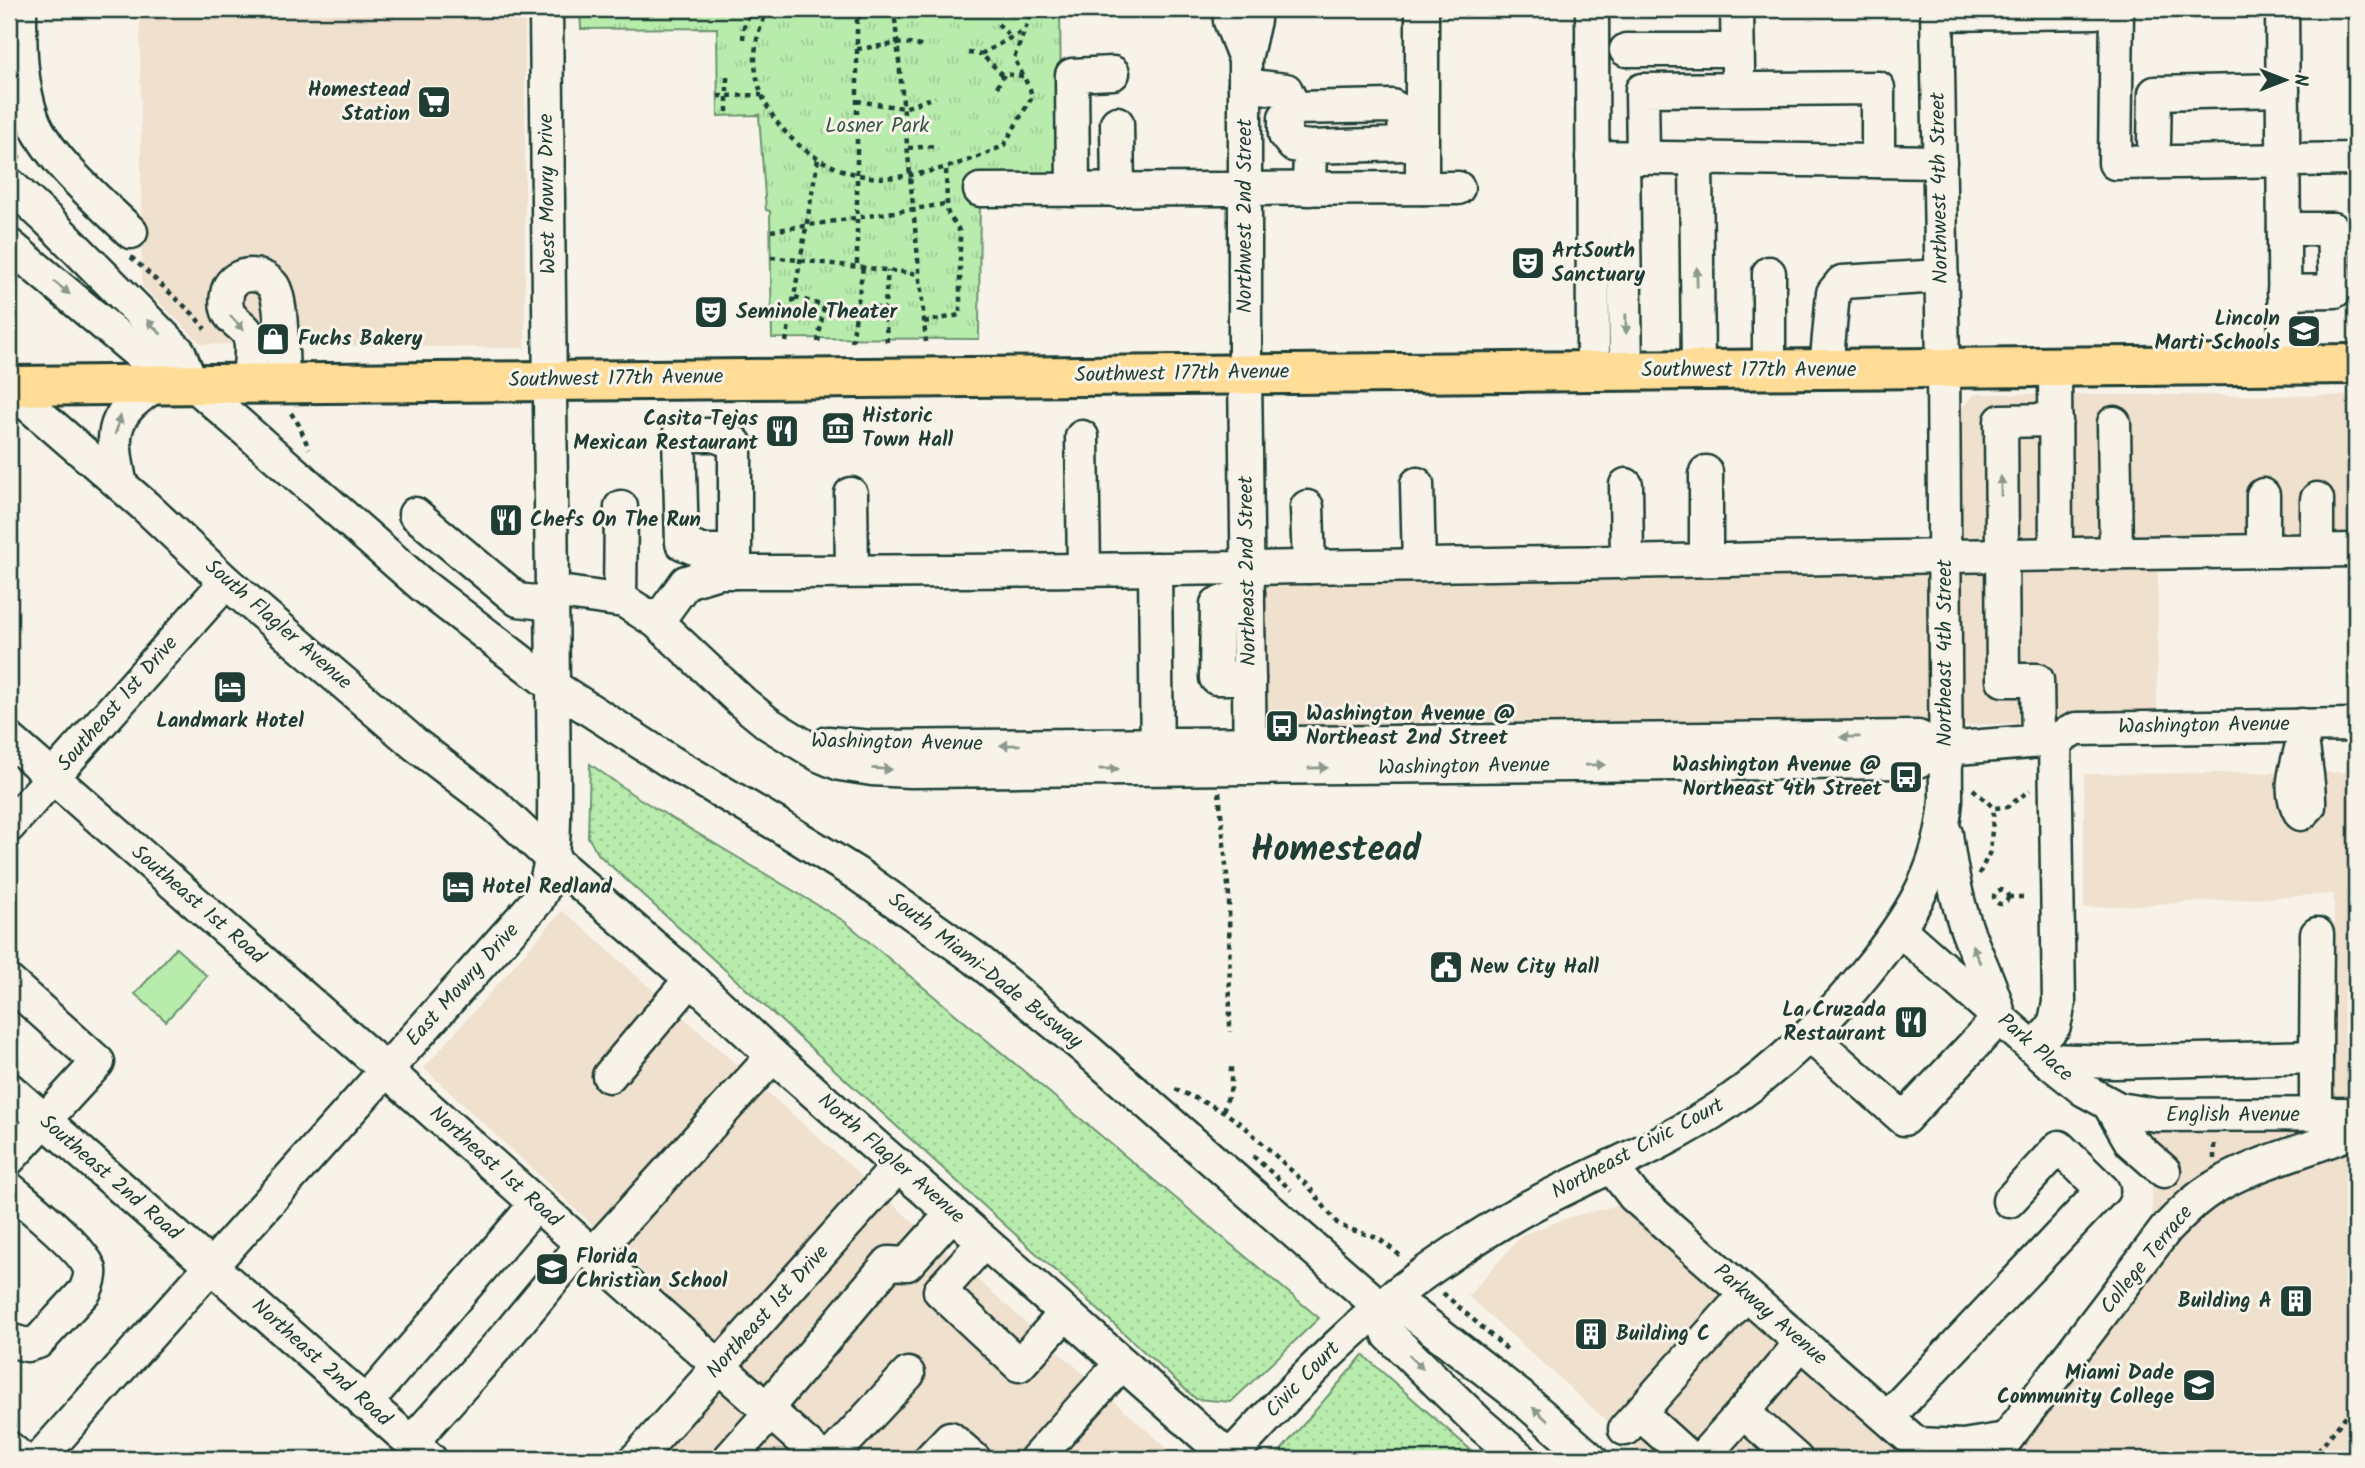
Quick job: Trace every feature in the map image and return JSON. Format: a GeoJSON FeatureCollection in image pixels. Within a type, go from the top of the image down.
{"type":"FeatureCollection","features":[{"type":"Feature","properties":{"kind":"main road","name":"Southwest 177th Avenue"},"geometry":{"type":"LineString","coordinates":[[9,387],[266,382],[2356,364]]}},
{"type":"Feature","properties":{"kind":"street"},"geometry":{"type":"LineString","coordinates":[[20,9],[20,50],[32,118],[57,159],[131,232]]}},
{"type":"Feature","properties":{"kind":"street","name":"West Mowry Drive"},"geometry":{"type":"LineString","coordinates":[[546,9],[550,380]]}},
{"type":"Feature","properties":{"kind":"street","name":"Northwest 2nd Street"},"geometry":{"type":"LineString","coordinates":[[1230,9],[1230,21],[1245,72]]}},
{"type":"Feature","properties":{"kind":"street","name":"Northwest 2nd Street"},"geometry":{"type":"LineString","coordinates":[[1245,373],[1245,72],[1254,9]]}},
{"type":"Feature","properties":{"kind":"street"},"geometry":{"type":"LineString","coordinates":[[1422,9],[1422,188]]}},
{"type":"Feature","properties":{"kind":"street"},"geometry":{"type":"LineString","coordinates":[[1592,9],[1592,157],[1609,371]]}},
{"type":"Feature","properties":{"kind":"street"},"geometry":{"type":"LineString","coordinates":[[1737,9],[1738,89]]}},
{"type":"Feature","properties":{"kind":"street"},"geometry":{"type":"LineString","coordinates":[[2282,9],[2285,365]]}},
{"type":"Feature","properties":{"kind":"street"},"geometry":{"type":"LineString","coordinates":[[1937,11],[2106,10],[2115,163],[2356,159]]}},
{"type":"Feature","properties":{"kind":"street","name":"Northwest 4th Street"},"geometry":{"type":"LineString","coordinates":[[1937,11],[1943,368]]}},
{"type":"Feature","properties":{"kind":"street"},"geometry":{"type":"LineString","coordinates":[[1626,50],[1737,50]]}},
{"type":"Feature","properties":{"kind":"street"},"geometry":{"type":"LineString","coordinates":[[1245,72],[1286,90],[1294,107]]}},
{"type":"Feature","properties":{"kind":"street"},"geometry":{"type":"LineString","coordinates":[[1073,190],[1072,75],[1113,73]]}},
{"type":"Feature","properties":{"kind":"street"},"geometry":{"type":"LineString","coordinates":[[1609,371],[1643,90],[1878,88],[1878,161]]}},
{"type":"Feature","properties":{"kind":"street"},"geometry":{"type":"LineString","coordinates":[[2154,142],[2155,93],[2283,90]]}},
{"type":"Feature","properties":{"kind":"street"},"geometry":{"type":"LineString","coordinates":[[1392,106],[1405,113],[1404,144],[1310,147],[1293,145],[1285,135],[1285,117],[1294,107],[1392,106]]}},
{"type":"Feature","properties":{"kind":"street"},"geometry":{"type":"LineString","coordinates":[[1117,123],[1118,191]]}},
{"type":"Feature","properties":{"kind":"street"},"geometry":{"type":"LineString","coordinates":[[1309,188],[1310,147]]}},
{"type":"Feature","properties":{"kind":"street"},"geometry":{"type":"LineString","coordinates":[[1592,157],[1940,162]]}},
{"type":"Feature","properties":{"kind":"street"},"geometry":{"type":"LineString","coordinates":[[1696,158],[1698,370]]}},
{"type":"Feature","properties":{"kind":"street"},"geometry":{"type":"LineString","coordinates":[[9,184],[179,352],[175,383]]}},
{"type":"Feature","properties":{"kind":"street"},"geometry":{"type":"LineString","coordinates":[[980,190],[1458,188]]}},
{"type":"Feature","properties":{"kind":"street"},"geometry":{"type":"LineString","coordinates":[[2284,229],[2333,229],[2335,291],[2284,292]]}},
{"type":"Feature","properties":{"kind":"street"},"geometry":{"type":"LineString","coordinates":[[9,245],[175,383]]}},
{"type":"Feature","properties":{"kind":"street"},"geometry":{"type":"LineString","coordinates":[[1769,273],[1769,369]]}},
{"type":"Feature","properties":{"kind":"street"},"geometry":{"type":"LineString","coordinates":[[1826,369],[1833,293],[1842,282],[1941,276]]}},
{"type":"Feature","properties":{"kind":"street"},"geometry":{"type":"LineString","coordinates":[[2056,367],[2056,553]]}},
{"type":"Feature","properties":{"kind":"street","name":"Northeast 4th Street"},"geometry":{"type":"LineString","coordinates":[[1899,929],[1931,872],[1944,822],[1943,368]]}},
{"type":"Feature","properties":{"kind":"street","name":"Northeast 2nd Street"},"geometry":{"type":"LineString","coordinates":[[1245,373],[1250,756]]}},
{"type":"Feature","properties":{"kind":"street","name":"East Mowry Drive"},"geometry":{"type":"LineString","coordinates":[[39,1459],[537,901],[543,891],[551,858],[554,795],[550,380]]}},
{"type":"Feature","properties":{"kind":"street"},"geometry":{"type":"LineString","coordinates":[[121,485],[115,446],[117,425],[126,408],[175,383]]}},
{"type":"Feature","properties":{"kind":"street","name":"South Miami-Dade Busway"},"geometry":{"type":"LineString","coordinates":[[175,383],[413,578],[553,686],[671,762],[857,874],[975,958],[1073,1038],[1379,1306],[1390,1335],[1479,1423],[1521,1459]]}},
{"type":"Feature","properties":{"kind":"street","name":"South Flagler Avenue"},"geometry":{"type":"LineString","coordinates":[[9,387],[226,582],[416,744],[497,807],[551,858]]}},
{"type":"Feature","properties":{"kind":"street"},"geometry":{"type":"LineString","coordinates":[[2056,420],[2001,421],[2003,680],[2037,680],[2046,740],[2059,1003],[2054,1026],[2040,1054],[2115,1062],[2316,1057]]}},
{"type":"Feature","properties":{"kind":"street"},"geometry":{"type":"LineString","coordinates":[[2114,424],[2116,552]]}},
{"type":"Feature","properties":{"kind":"street"},"geometry":{"type":"LineString","coordinates":[[1082,437],[1084,569]]}},
{"type":"Feature","properties":{"kind":"street"},"geometry":{"type":"LineString","coordinates":[[1706,472],[1706,559]]}},
{"type":"Feature","properties":{"kind":"street"},"geometry":{"type":"LineString","coordinates":[[1417,484],[1419,565]]}},
{"type":"Feature","properties":{"kind":"street"},"geometry":{"type":"LineString","coordinates":[[1626,485],[1627,561]]}},
{"type":"Feature","properties":{"kind":"street"},"geometry":{"type":"LineString","coordinates":[[851,495],[852,571]]}},
{"type":"Feature","properties":{"kind":"street"},"geometry":{"type":"LineString","coordinates":[[2263,495],[2263,551]]}},
{"type":"Feature","properties":{"kind":"street"},"geometry":{"type":"LineString","coordinates":[[2317,499],[2317,550]]}},
{"type":"Feature","properties":{"kind":"street"},"geometry":{"type":"LineString","coordinates":[[415,514],[518,600],[620,600],[621,507]]}},
{"type":"Feature","properties":{"kind":"street"},"geometry":{"type":"LineString","coordinates":[[1307,507],[1309,566]]}},
{"type":"Feature","properties":{"kind":"street"},"geometry":{"type":"LineString","coordinates":[[657,622],[686,582],[719,572],[735,561],[852,571],[1155,569],[1248,581],[1309,566],[2356,550]]}},
{"type":"Feature","properties":{"kind":"street"},"geometry":{"type":"LineString","coordinates":[[1155,569],[1157,756]]}},
{"type":"Feature","properties":{"kind":"street","name":"Southeast 1st Drive"},"geometry":{"type":"LineString","coordinates":[[12,817],[53,778],[226,582]]}},
{"type":"Feature","properties":{"kind":"street","name":"Washington Avenue"},"geometry":{"type":"LineString","coordinates":[[620,600],[657,622],[769,724],[821,756],[840,764],[872,769],[1157,756],[1250,756],[1918,737],[1945,749],[2046,740],[2076,729],[2302,735],[2356,745]]}},
{"type":"Feature","properties":{"kind":"street","name":"Washington Avenue"},"geometry":{"type":"LineString","coordinates":[[2302,735],[2356,725]]}},
{"type":"Feature","properties":{"kind":"street","name":"Southeast 1st Road"},"geometry":{"type":"LineString","coordinates":[[9,739],[387,1070]]}},
{"type":"Feature","properties":{"kind":"street","name":"Washington Avenue"},"geometry":{"type":"LineString","coordinates":[[1157,756],[1219,769],[1250,756]]}},
{"type":"Feature","properties":{"kind":"street"},"geometry":{"type":"LineString","coordinates":[[1809,1035],[1903,1119],[2000,1017],[1993,989],[1973,948],[1961,911],[1953,883],[1944,822]]}},
{"type":"Feature","properties":{"kind":"street","name":"North Flagler Avenue"},"geometry":{"type":"LineString","coordinates":[[551,858],[691,979],[773,1056],[1230,1459]]}},
{"type":"Feature","properties":{"kind":"street","name":"Northeast Civic Court"},"geometry":{"type":"LineString","coordinates":[[1379,1306],[1512,1216],[1684,1129],[1727,1102],[1772,1068],[1809,1035],[1863,977],[1899,929]]}},
{"type":"Feature","properties":{"kind":"street","name":"Park Place"},"geometry":{"type":"LineString","coordinates":[[1899,929],[2040,1054],[2084,1090],[2110,1106],[2132,1142],[2164,1171]]}},
{"type":"Feature","properties":{"kind":"street"},"geometry":{"type":"LineString","coordinates":[[2316,1115],[2317,933]]}},
{"type":"Feature","properties":{"kind":"street"},"geometry":{"type":"LineString","coordinates":[[609,1076],[691,979]]}},
{"type":"Feature","properties":{"kind":"street"},"geometry":{"type":"LineString","coordinates":[[9,982],[98,1062],[9,1159]]}},
{"type":"Feature","properties":{"kind":"street"},"geometry":{"type":"LineString","coordinates":[[421,1451],[510,1332],[773,1056]]}},
{"type":"Feature","properties":{"kind":"street","name":"Northeast 1st Road"},"geometry":{"type":"LineString","coordinates":[[387,1070],[823,1459]]}},
{"type":"Feature","properties":{"kind":"street","name":"Southeast 2nd Road"},"geometry":{"type":"LineString","coordinates":[[9,1089],[212,1267]]}},
{"type":"Feature","properties":{"kind":"street","name":"English Avenue"},"geometry":{"type":"LineString","coordinates":[[2110,1106],[2156,1115],[2356,1114]]}},
{"type":"Feature","properties":{"kind":"street","name":"College Terrace"},"geometry":{"type":"LineString","coordinates":[[1998,1449],[2166,1229],[2193,1202],[2214,1187],[2249,1170],[2356,1130]]}},
{"type":"Feature","properties":{"kind":"street"},"geometry":{"type":"LineString","coordinates":[[1888,1418],[2103,1190],[2059,1147],[2009,1201]]}},
{"type":"Feature","properties":{"kind":"street","name":"Northeast 1st Drive"},"geometry":{"type":"LineString","coordinates":[[636,1459],[899,1165]]}},
{"type":"Feature","properties":{"kind":"street","name":"Parkway Avenue"},"geometry":{"type":"LineString","coordinates":[[1611,1166],[1634,1196],[1925,1452]]}},
{"type":"Feature","properties":{"kind":"street"},"geometry":{"type":"LineString","coordinates":[[9,1188],[81,1254],[90,1270],[85,1291],[38,1342],[27,1345],[9,1340]]}},
{"type":"Feature","properties":{"kind":"street"},"geometry":{"type":"LineString","coordinates":[[365,1404],[537,1204]]}},
{"type":"Feature","properties":{"kind":"street"},"geometry":{"type":"LineString","coordinates":[[729,1459],[890,1263],[906,1264],[952,1214]]}},
{"type":"Feature","properties":{"kind":"street"},"geometry":{"type":"LineString","coordinates":[[984,1242],[940,1291],[1019,1365],[1065,1314]]}},
{"type":"Feature","properties":{"kind":"street","name":"Northeast 2nd Road"},"geometry":{"type":"LineString","coordinates":[[212,1267],[421,1451]]}},
{"type":"Feature","properties":{"kind":"street"},"geometry":{"type":"LineString","coordinates":[[1690,1459],[1636,1425],[1745,1295]]}},
{"type":"Feature","properties":{"kind":"street","name":"South Miami-Dade Busway"},"geometry":{"type":"LineString","coordinates":[[1379,1306],[1412,1313],[1522,1398],[1591,1459]]}},
{"type":"Feature","properties":{"kind":"street","name":"Civic Court"},"geometry":{"type":"LineString","coordinates":[[1230,1459],[1347,1335],[1379,1306]]}},
{"type":"Feature","properties":{"kind":"street"},"geometry":{"type":"LineString","coordinates":[[1701,1459],[1801,1343]]}},
{"type":"Feature","properties":{"kind":"street"},"geometry":{"type":"LineString","coordinates":[[1036,1459],[1121,1364]]}},
{"type":"Feature","properties":{"kind":"street"},"geometry":{"type":"LineString","coordinates":[[829,1459],[908,1374]]}},
{"type":"Feature","properties":{"kind":"street"},"geometry":{"type":"LineString","coordinates":[[1743,1412],[1796,1459]]}},
{"type":"Feature","properties":{"kind":"street"},"geometry":{"type":"LineString","coordinates":[[930,1459],[950,1438],[974,1459]]}},
{"type":"Feature","properties":{"kind":"street"},"geometry":{"type":"LineString","coordinates":[[1925,1452],[1963,1446],[1998,1449]]}},
{"type":"Feature","properties":{"kind":"street"},"geometry":{"type":"LineString","coordinates":[[9,1448],[22,1459]]}},
{"type":"Feature","properties":{"kind":"path"},"geometry":{"type":"LineString","coordinates":[[743,39],[744,26],[751,9]]}},
{"type":"Feature","properties":{"kind":"path"},"geometry":{"type":"LineString","coordinates":[[769,9],[761,25],[756,71],[762,95],[774,118],[791,140],[818,159],[857,175],[886,178],[911,176],[1004,145],[1032,97],[1014,58],[1032,9]]}},
{"type":"Feature","properties":{"kind":"path"},"geometry":{"type":"LineString","coordinates":[[852,342],[860,267],[857,216],[857,9]]}},
{"type":"Feature","properties":{"kind":"path"},"geometry":{"type":"LineString","coordinates":[[857,18],[879,9]]}},
{"type":"Feature","properties":{"kind":"path"},"geometry":{"type":"LineString","coordinates":[[894,9],[926,342]]}},
{"type":"Feature","properties":{"kind":"path"},"geometry":{"type":"LineString","coordinates":[[999,24],[1011,37]]}},
{"type":"Feature","properties":{"kind":"path"},"geometry":{"type":"LineString","coordinates":[[968,53],[981,54],[1024,31]]}},
{"type":"Feature","properties":{"kind":"path"},"geometry":{"type":"LineString","coordinates":[[857,49],[898,44],[926,47]]}},
{"type":"Feature","properties":{"kind":"path"},"geometry":{"type":"LineString","coordinates":[[981,54],[1004,75],[1023,76]]}},
{"type":"Feature","properties":{"kind":"path"},"geometry":{"type":"LineString","coordinates":[[997,88],[1004,75]]}},
{"type":"Feature","properties":{"kind":"path"},"geometry":{"type":"LineString","coordinates":[[727,77],[727,114]]}},
{"type":"Feature","properties":{"kind":"path"},"geometry":{"type":"LineString","coordinates":[[718,96],[762,95]]}},
{"type":"Feature","properties":{"kind":"path"},"geometry":{"type":"LineString","coordinates":[[857,101],[904,107],[935,97]]}},
{"type":"Feature","properties":{"kind":"path"},"geometry":{"type":"LineString","coordinates":[[908,148],[935,146]]}},
{"type":"Feature","properties":{"kind":"path"},"geometry":{"type":"LineString","coordinates":[[786,342],[818,159]]}},
{"type":"Feature","properties":{"kind":"path"},"geometry":{"type":"LineString","coordinates":[[924,322],[961,315],[961,234],[948,215],[946,166]]}},
{"type":"Feature","properties":{"kind":"path"},"geometry":{"type":"LineString","coordinates":[[771,231],[946,204]]}},
{"type":"Feature","properties":{"kind":"path"},"geometry":{"type":"LineString","coordinates":[[771,257],[920,274]]}},
{"type":"Feature","properties":{"kind":"path"},"geometry":{"type":"LineString","coordinates":[[887,342],[885,307],[888,270]]}},
{"type":"Feature","properties":{"kind":"path"},"geometry":{"type":"LineString","coordinates":[[795,296],[824,306],[885,307]]}},
{"type":"Feature","properties":{"kind":"path"},"geometry":{"type":"LineString","coordinates":[[818,342],[824,306]]}},
{"type":"Feature","properties":{"kind":"path"},"geometry":{"type":"LineString","coordinates":[[1219,769],[1229,896],[1230,1032]]}},
{"type":"Feature","properties":{"kind":"path"},"geometry":{"type":"LineString","coordinates":[[1973,788],[1994,808],[2007,807],[2040,786]]}},
{"type":"Feature","properties":{"kind":"path"},"geometry":{"type":"LineString","coordinates":[[1975,884],[1990,852],[1994,808]]}},
{"type":"Feature","properties":{"kind":"path"},"geometry":{"type":"LineString","coordinates":[[2008,897],[2027,897]]}},
{"type":"Feature","properties":{"kind":"path"},"geometry":{"type":"LineString","coordinates":[[1223,1111],[1231,1088],[1231,1065]]}},
{"type":"Feature","properties":{"kind":"path"},"geometry":{"type":"LineString","coordinates":[[2214,1129],[2214,1167]]}},
{"type":"Feature","properties":{"kind":"path"},"geometry":{"type":"LineString","coordinates":[[1356,1232],[1378,1238],[1410,1264]]}},
{"type":"Feature","properties":{"kind":"path"},"geometry":{"type":"LineString","coordinates":[[2312,1459],[2356,1403]]}},
{"type":"Feature","properties":{"kind":"shaded area"},"geometry":{"type":"Polygon","coordinates":[[[140,9],[525,9],[525,348],[202,344],[142,286],[140,9]]]}},
{"type":"Feature","properties":{"kind":"shaded area"},"geometry":{"type":"Polygon","coordinates":[[[1975,394],[2356,396],[2356,565],[2158,572],[2157,714],[1963,726],[1263,735],[1263,577],[1958,567],[1956,414],[1975,394]]]}},
{"type":"Feature","properties":{"kind":"shaded area"},"geometry":{"type":"Polygon","coordinates":[[[2356,772],[2356,1459],[1954,1459],[2013,1411],[2147,1230],[2152,1215],[2151,1127],[2334,1127],[2334,894],[2084,908],[2084,774],[2356,772]]]}},
{"type":"Feature","properties":{"kind":"shaded area"},"geometry":{"type":"Polygon","coordinates":[[[562,911],[1179,1459],[786,1459],[781,1455],[777,1459],[614,1459],[719,1343],[424,1068],[562,911]]]}},
{"type":"Feature","properties":{"kind":"shaded area"},"geometry":{"type":"Polygon","coordinates":[[[1627,1203],[1918,1459],[1649,1459],[1468,1296],[1522,1235],[1570,1217],[1627,1203]]]}},
{"type":"Feature","properties":{"kind":"green space","name":"Losner Park"},"geometry":{"type":"Polygon","coordinates":[[[580,9],[1060,9],[1062,180],[980,181],[979,339],[772,338],[770,211],[766,210],[759,115],[718,116],[717,28],[581,29],[580,9]]]}},
{"type":"Feature","properties":{"kind":"green space"},"geometry":{"type":"Polygon","coordinates":[[[590,764],[635,796],[844,921],[1319,1318],[1231,1402],[1196,1399],[599,855],[588,837],[590,764]]]}},
{"type":"Feature","properties":{"kind":"green space"},"geometry":{"type":"Polygon","coordinates":[[[176,948],[207,976],[166,1021],[135,994],[176,948]]]}},
{"type":"Feature","properties":{"kind":"green space"},"geometry":{"type":"Polygon","coordinates":[[[1363,1355],[1481,1459],[1282,1459],[1277,1455],[1363,1355]]]}},
{"type":"Feature","properties":{"kind":"place","name":"Homestead Station"},"geometry":{"type":"Point","coordinates":[434,102]}},
{"type":"Feature","properties":{"kind":"place","name":"ArtSouth Sanctuary"},"geometry":{"type":"Point","coordinates":[1528,263]}},
{"type":"Feature","properties":{"kind":"place","name":"Seminole Theater"},"geometry":{"type":"Point","coordinates":[711,312]}},
{"type":"Feature","properties":{"kind":"place","name":"Lincoln Marti Schools"},"geometry":{"type":"Point","coordinates":[2304,331]}},
{"type":"Feature","properties":{"kind":"place","name":"Fuchs Bakery"},"geometry":{"type":"Point","coordinates":[273,339]}},
{"type":"Feature","properties":{"kind":"place","name":"Historic Town Hall"},"geometry":{"type":"Point","coordinates":[838,428]}},
{"type":"Feature","properties":{"kind":"place","name":"Casita Tejas Mexican Restaurant"},"geometry":{"type":"Point","coordinates":[782,431]}},
{"type":"Feature","properties":{"kind":"place","name":"Chefs On The Run"},"geometry":{"type":"Point","coordinates":[506,520]}},
{"type":"Feature","properties":{"kind":"place","name":"Landmark Hotel"},"geometry":{"type":"Point","coordinates":[230,687]}},
{"type":"Feature","properties":{"kind":"place","name":"Washington Avenue @ Northeast 2nd Street"},"geometry":{"type":"Point","coordinates":[1282,726]}},
{"type":"Feature","properties":{"kind":"place","name":"Washington Avenue @ Northeast 4th Street"},"geometry":{"type":"Point","coordinates":[1906,777]}},
{"type":"Feature","properties":{"kind":"place","name":"Hotel Redland"},"geometry":{"type":"Point","coordinates":[458,887]}},
{"type":"Feature","properties":{"kind":"place","name":"New City Hall"},"geometry":{"type":"Point","coordinates":[1446,967]}},
{"type":"Feature","properties":{"kind":"place","name":"La Cruzada Restaurant"},"geometry":{"type":"Point","coordinates":[1911,1022]}},
{"type":"Feature","properties":{"kind":"place","name":"Florida Christian School"},"geometry":{"type":"Point","coordinates":[552,1269]}},
{"type":"Feature","properties":{"kind":"place","name":"Building A"},"geometry":{"type":"Point","coordinates":[2296,1301]}},
{"type":"Feature","properties":{"kind":"place","name":"Building C"},"geometry":{"type":"Point","coordinates":[1591,1334]}},
{"type":"Feature","properties":{"kind":"place","name":"Miami Dade Community College"},"geometry":{"type":"Point","coordinates":[2199,1385]}},
{"type":"Feature","properties":{"kind":"district","name":"Homestead"},"geometry":{"type":"Point","coordinates":[1336,851]}}]}
